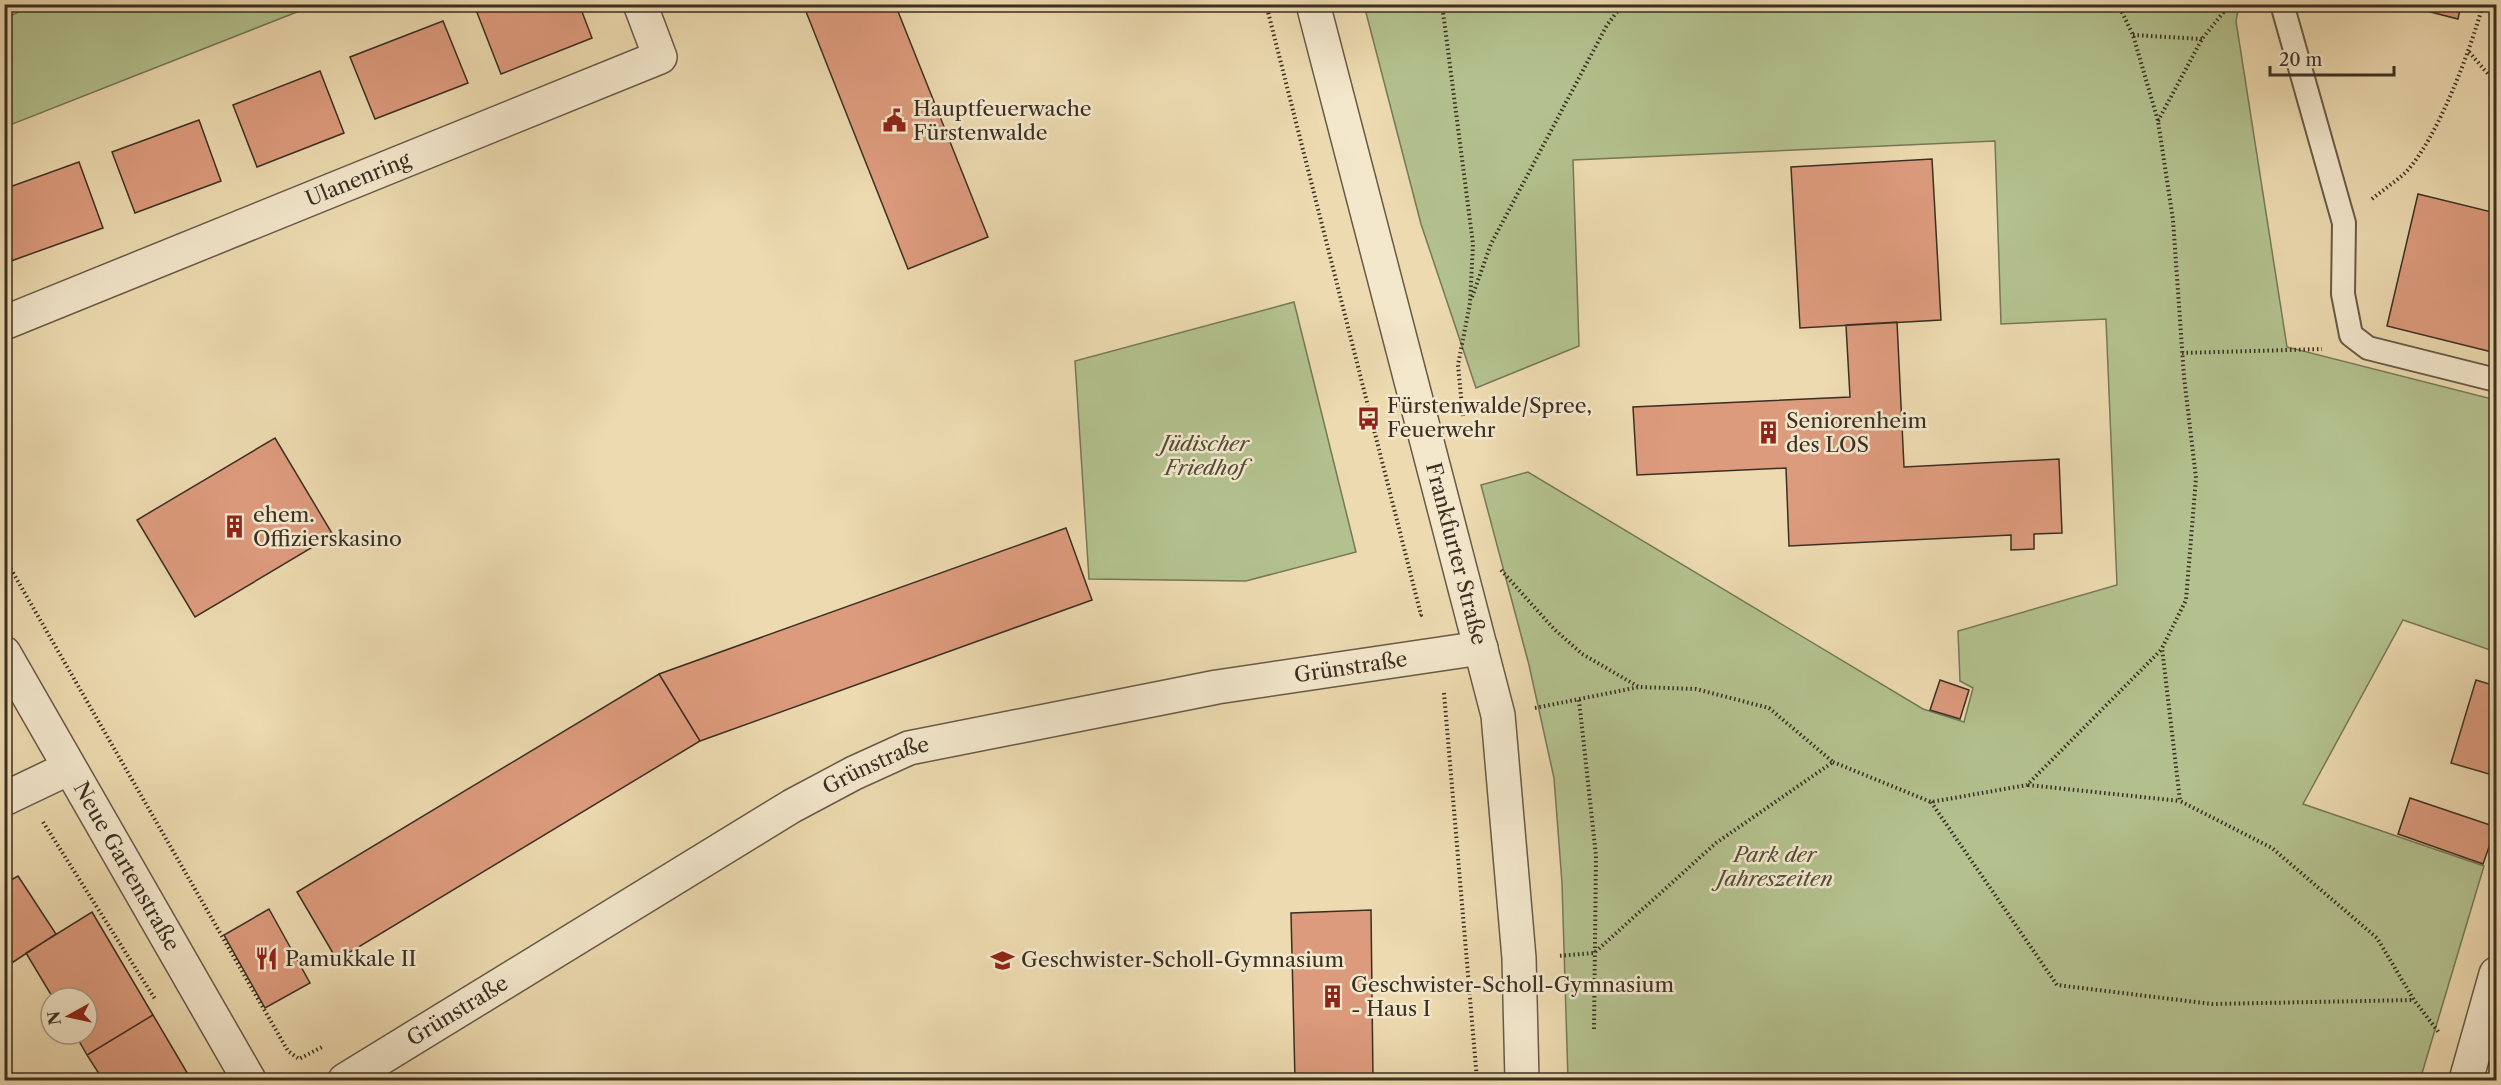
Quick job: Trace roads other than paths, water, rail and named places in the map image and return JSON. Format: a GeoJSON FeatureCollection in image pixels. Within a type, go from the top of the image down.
{"type":"FeatureCollection","features":[{"type":"Feature","properties":{"kind":"street","name":"Ulanenring"},"geometry":{"type":"LineString","coordinates":[[4,322],[660,57],[640,4]]}},
{"type":"Feature","properties":{"kind":"street","name":"Frankfurter Straße"},"geometry":{"type":"LineString","coordinates":[[1313,4],[1498,715],[1510,824],[1519,958],[1522,1080]]}},
{"type":"Feature","properties":{"kind":"street","name":"Grünstraße"},"geometry":{"type":"LineString","coordinates":[[345,1080],[792,807],[854,773],[909,748],[1217,687],[1482,648]]}},
{"type":"Feature","properties":{"kind":"street","name":"Neue Gartenstraße"},"geometry":{"type":"LineString","coordinates":[[4,653],[249,1080]]}},
{"type":"Feature","properties":{"kind":"street"},"geometry":{"type":"LineString","coordinates":[[14,795],[69,768]]}},
{"type":"Feature","properties":{"kind":"street"},"geometry":{"type":"LineString","coordinates":[[2469,1069],[2496,974]]}},
{"type":"Feature","properties":{"kind":"lane"},"geometry":{"type":"LineString","coordinates":[[2282,4],[2344,223],[2343,294],[2351,335],[2368,348],[2496,380]]}},
{"type":"Feature","properties":{"kind":"place","name":"Hauptfeuerwache Fürstenwalde"},"geometry":{"type":"Point","coordinates":[895,121]}},
{"type":"Feature","properties":{"kind":"place","name":"Fürstenwalde/Spree, Feuerwehr"},"geometry":{"type":"Point","coordinates":[1369,418]}},
{"type":"Feature","properties":{"kind":"place","name":"Seniorenheim des LOS"},"geometry":{"type":"Point","coordinates":[1768,433]}},
{"type":"Feature","properties":{"kind":"place","name":"ehem. Offizierskasino"},"geometry":{"type":"Point","coordinates":[235,527]}},
{"type":"Feature","properties":{"kind":"place","name":"Pamukkale II"},"geometry":{"type":"Point","coordinates":[267,959]}},
{"type":"Feature","properties":{"kind":"place","name":"Geschwister-Scholl-Gymnasium"},"geometry":{"type":"Point","coordinates":[1003,960]}},
{"type":"Feature","properties":{"kind":"place","name":"Geschwister-Scholl-Gymnasium - Haus I"},"geometry":{"type":"Point","coordinates":[1333,997]}},
{"type":"Feature","properties":{"kind":"park label","name":"Jüdischer Friedhof"},"geometry":{"type":"Point","coordinates":[1205,456]}},
{"type":"Feature","properties":{"kind":"park label","name":"Park der Jahreszeiten"},"geometry":{"type":"Point","coordinates":[1775,867]}}]}
